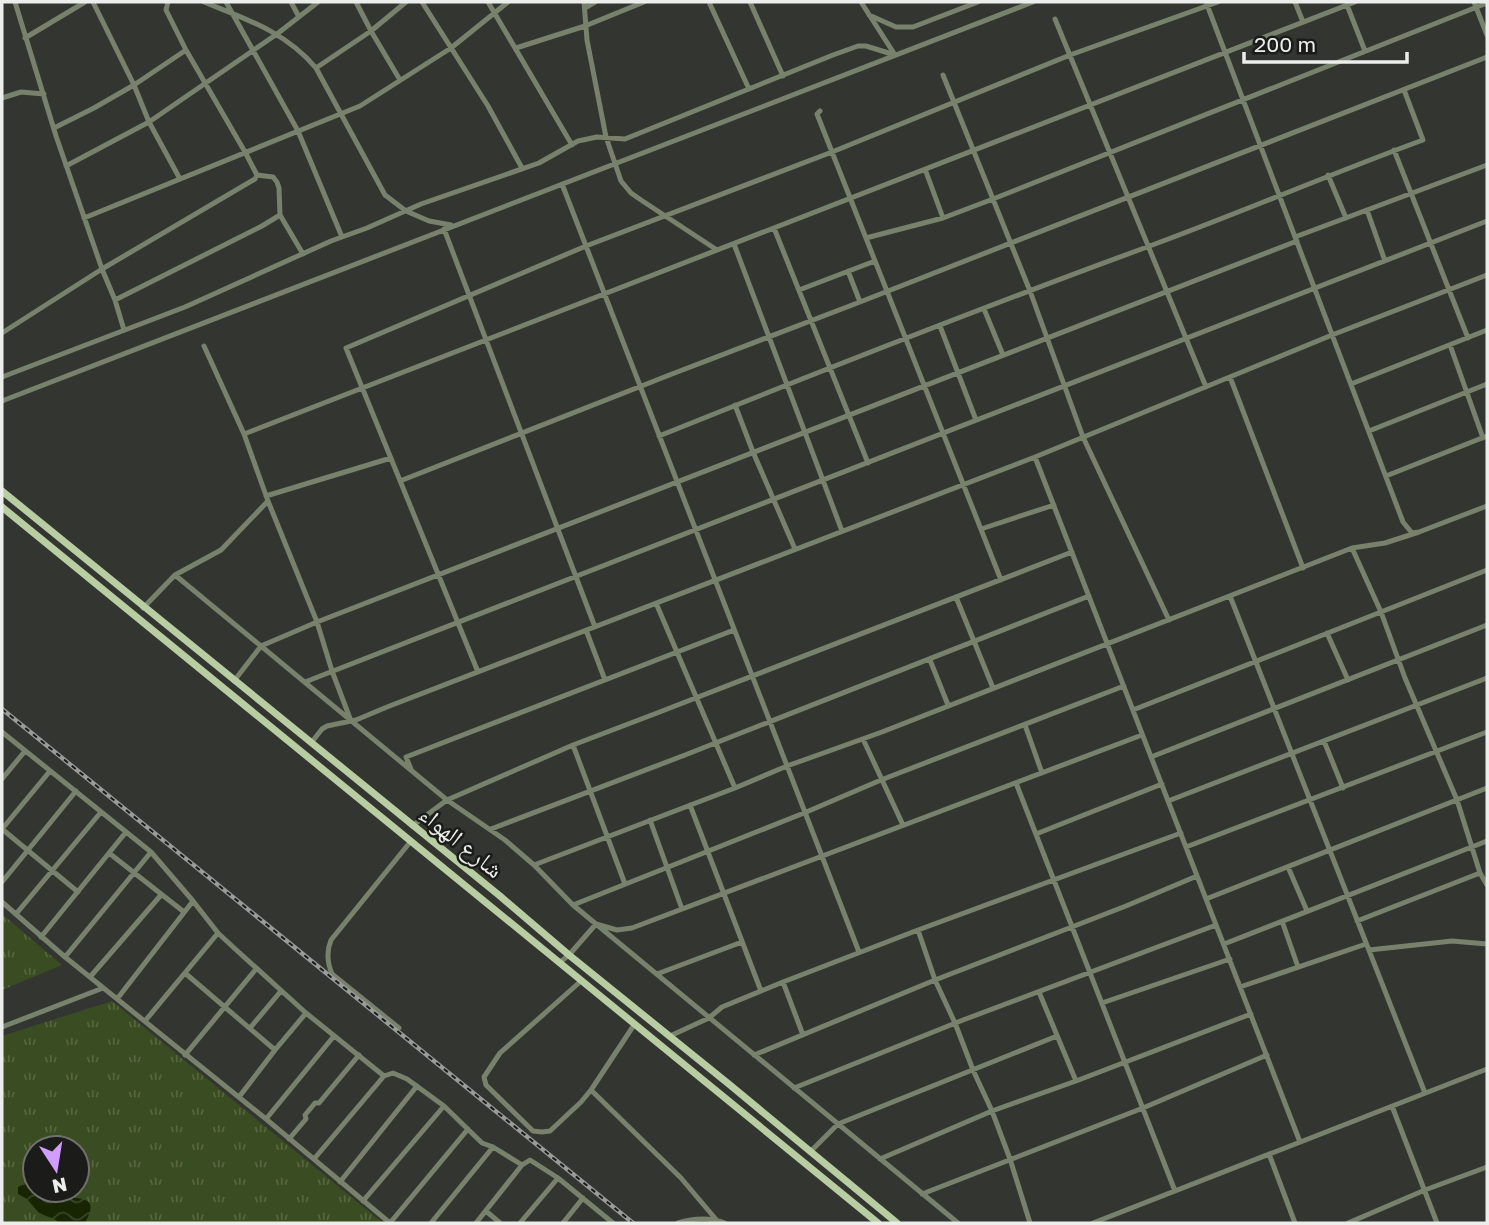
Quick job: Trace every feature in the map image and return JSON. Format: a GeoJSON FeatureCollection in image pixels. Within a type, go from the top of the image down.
{"type":"FeatureCollection","features":[{"type":"Feature","properties":{"kind":"main road","name":"شارع الهواء"},"geometry":{"type":"LineString","coordinates":[[2,491],[897,1223]]}},
{"type":"Feature","properties":{"kind":"main road","name":"شارع الهواء"},"geometry":{"type":"LineString","coordinates":[[2,507],[878,1223]]}},
{"type":"Feature","properties":{"kind":"street"},"geometry":{"type":"LineString","coordinates":[[15,2],[66,166],[124,330]]}},
{"type":"Feature","properties":{"kind":"street"},"geometry":{"type":"LineString","coordinates":[[25,37],[85,2]]}},
{"type":"Feature","properties":{"kind":"street"},"geometry":{"type":"LineString","coordinates":[[93,2],[149,122],[180,179]]}},
{"type":"Feature","properties":{"kind":"street"},"geometry":{"type":"LineString","coordinates":[[167,2],[166,10],[186,50],[257,175]]}},
{"type":"Feature","properties":{"kind":"street"},"geometry":{"type":"LineString","coordinates":[[204,2],[276,34],[307,56],[385,195],[406,211],[429,221],[453,226]]}},
{"type":"Feature","properties":{"kind":"street"},"geometry":{"type":"LineString","coordinates":[[226,2],[298,131],[342,237]]}},
{"type":"Feature","properties":{"kind":"street"},"geometry":{"type":"LineString","coordinates":[[290,2],[299,17]]}},
{"type":"Feature","properties":{"kind":"street"},"geometry":{"type":"LineString","coordinates":[[66,166],[149,122],[318,2]]}},
{"type":"Feature","properties":{"kind":"street"},"geometry":{"type":"LineString","coordinates":[[356,2],[400,80]]}},
{"type":"Feature","properties":{"kind":"street"},"geometry":{"type":"LineString","coordinates":[[316,68],[371,31],[406,2]]}},
{"type":"Feature","properties":{"kind":"street"},"geometry":{"type":"LineString","coordinates":[[422,2],[488,106],[522,168]]}},
{"type":"Feature","properties":{"kind":"street"},"geometry":{"type":"LineString","coordinates":[[488,2],[572,145]]}},
{"type":"Feature","properties":{"kind":"street"},"geometry":{"type":"LineString","coordinates":[[84,218],[360,106],[451,48],[508,2]]}},
{"type":"Feature","properties":{"kind":"street"},"geometry":{"type":"LineString","coordinates":[[595,2],[585,5],[585,26],[606,137],[621,181],[631,193],[717,250]]}},
{"type":"Feature","properties":{"kind":"street"},"geometry":{"type":"LineString","coordinates":[[516,48],[585,26],[644,2]]}},
{"type":"Feature","properties":{"kind":"street"},"geometry":{"type":"LineString","coordinates":[[709,2],[749,89]]}},
{"type":"Feature","properties":{"kind":"street"},"geometry":{"type":"LineString","coordinates":[[750,2],[783,76]]}},
{"type":"Feature","properties":{"kind":"street"},"geometry":{"type":"LineString","coordinates":[[861,2],[895,55]]}},
{"type":"Feature","properties":{"kind":"street"},"geometry":{"type":"LineString","coordinates":[[954,2],[955,11]]}},
{"type":"Feature","properties":{"kind":"street"},"geometry":{"type":"LineString","coordinates":[[869,15],[896,27],[913,27],[978,2]]}},
{"type":"Feature","properties":{"kind":"street"},"geometry":{"type":"LineString","coordinates":[[2,401],[1034,2]]}},
{"type":"Feature","properties":{"kind":"street"},"geometry":{"type":"LineString","coordinates":[[478,672],[346,348],[586,246],[832,152],[1070,55],[1218,2]]}},
{"type":"Feature","properties":{"kind":"street"},"geometry":{"type":"LineString","coordinates":[[1295,2],[1303,22]]}},
{"type":"Feature","properties":{"kind":"street"},"geometry":{"type":"LineString","coordinates":[[244,434],[1355,2]]}},
{"type":"Feature","properties":{"kind":"street"},"geometry":{"type":"LineString","coordinates":[[866,238],[943,218],[1476,5],[1487,3]]}},
{"type":"Feature","properties":{"kind":"street"},"geometry":{"type":"LineString","coordinates":[[1207,4],[1403,522],[1412,533],[1419,533]]}},
{"type":"Feature","properties":{"kind":"street"},"geometry":{"type":"LineString","coordinates":[[1347,5],[1366,51]]}},
{"type":"Feature","properties":{"kind":"street"},"geometry":{"type":"LineString","coordinates":[[1476,5],[1487,35]]}},
{"type":"Feature","properties":{"kind":"street"},"geometry":{"type":"LineString","coordinates":[[1055,19],[1206,387]]}},
{"type":"Feature","properties":{"kind":"street"},"geometry":{"type":"LineString","coordinates":[[2,377],[185,307],[406,211],[539,163],[578,141],[597,136],[625,139],[858,46],[895,55]]}},
{"type":"Feature","properties":{"kind":"street"},"geometry":{"type":"LineString","coordinates":[[54,128],[134,85],[186,50]]}},
{"type":"Feature","properties":{"kind":"street"},"geometry":{"type":"LineString","coordinates":[[400,481],[1487,57]]}},
{"type":"Feature","properties":{"kind":"street"},"geometry":{"type":"LineString","coordinates":[[943,75],[1030,291],[1083,437],[1169,620]]}},
{"type":"Feature","properties":{"kind":"street"},"geometry":{"type":"LineString","coordinates":[[659,436],[1423,140],[1404,90]]}},
{"type":"Feature","properties":{"kind":"street"},"geometry":{"type":"LineString","coordinates":[[2,98],[21,92],[44,94]]}},
{"type":"Feature","properties":{"kind":"street"},"geometry":{"type":"LineString","coordinates":[[820,111],[817,114],[1001,580]]}},
{"type":"Feature","properties":{"kind":"street"},"geometry":{"type":"LineString","coordinates":[[1394,150],[1468,338]]}},
{"type":"Feature","properties":{"kind":"street"},"geometry":{"type":"LineString","coordinates":[[234,681],[261,646],[317,622],[1487,165]]}},
{"type":"Feature","properties":{"kind":"street"},"geometry":{"type":"LineString","coordinates":[[925,169],[943,218]]}},
{"type":"Feature","properties":{"kind":"street"},"geometry":{"type":"LineString","coordinates":[[257,175],[273,177],[277,181],[280,215],[303,254]]}},
{"type":"Feature","properties":{"kind":"street"},"geometry":{"type":"LineString","coordinates":[[2,332],[255,179],[257,175]]}},
{"type":"Feature","properties":{"kind":"street"},"geometry":{"type":"LineString","coordinates":[[1328,175],[1346,218]]}},
{"type":"Feature","properties":{"kind":"street"},"geometry":{"type":"LineString","coordinates":[[562,184],[820,857],[859,952]]}},
{"type":"Feature","properties":{"kind":"street"},"geometry":{"type":"LineString","coordinates":[[1367,210],[1385,261]]}},
{"type":"Feature","properties":{"kind":"street"},"geometry":{"type":"LineString","coordinates":[[115,300],[280,215]]}},
{"type":"Feature","properties":{"kind":"street"},"geometry":{"type":"LineString","coordinates":[[304,682],[1487,221]]}},
{"type":"Feature","properties":{"kind":"street"},"geometry":{"type":"LineString","coordinates":[[774,228],[868,463]]}},
{"type":"Feature","properties":{"kind":"street"},"geometry":{"type":"LineString","coordinates":[[444,229],[595,626]]}},
{"type":"Feature","properties":{"kind":"street"},"geometry":{"type":"LineString","coordinates":[[734,244],[842,531]]}},
{"type":"Feature","properties":{"kind":"street"},"geometry":{"type":"LineString","coordinates":[[799,290],[875,261]]}},
{"type":"Feature","properties":{"kind":"street"},"geometry":{"type":"LineString","coordinates":[[848,271],[860,302]]}},
{"type":"Feature","properties":{"kind":"street"},"geometry":{"type":"LineString","coordinates":[[311,743],[327,726],[352,721],[1035,457],[1332,335],[1487,275]]}},
{"type":"Feature","properties":{"kind":"street"},"geometry":{"type":"LineString","coordinates":[[984,309],[1003,355]]}},
{"type":"Feature","properties":{"kind":"street"},"geometry":{"type":"LineString","coordinates":[[940,326],[976,420]]}},
{"type":"Feature","properties":{"kind":"street"},"geometry":{"type":"LineString","coordinates":[[1351,384],[1487,330]]}},
{"type":"Feature","properties":{"kind":"street"},"geometry":{"type":"LineString","coordinates":[[1386,476],[1485,437],[1450,345]]}},
{"type":"Feature","properties":{"kind":"street"},"geometry":{"type":"LineString","coordinates":[[204,346],[244,434],[317,622],[332,671],[352,721]]}},
{"type":"Feature","properties":{"kind":"street"},"geometry":{"type":"LineString","coordinates":[[1230,377],[1303,568]]}},
{"type":"Feature","properties":{"kind":"street"},"geometry":{"type":"LineString","coordinates":[[1369,431],[1487,384]]}},
{"type":"Feature","properties":{"kind":"street"},"geometry":{"type":"LineString","coordinates":[[735,405],[795,549]]}},
{"type":"Feature","properties":{"kind":"street"},"geometry":{"type":"LineString","coordinates":[[1035,457],[1300,1142]]}},
{"type":"Feature","properties":{"kind":"street"},"geometry":{"type":"LineString","coordinates":[[144,608],[176,575],[221,550],[267,498],[391,458]]}},
{"type":"Feature","properties":{"kind":"street"},"geometry":{"type":"LineString","coordinates":[[981,529],[1054,505]]}},
{"type":"Feature","properties":{"kind":"street"},"geometry":{"type":"LineString","coordinates":[[534,865],[1352,548],[1385,543],[1419,533],[1487,506]]}},
{"type":"Feature","properties":{"kind":"street"},"geometry":{"type":"LineString","coordinates":[[1352,548],[1381,612],[1416,705],[1457,800],[1471,848],[1487,885]]}},
{"type":"Feature","properties":{"kind":"street"},"geometry":{"type":"LineString","coordinates":[[412,826],[446,800],[573,745],[1072,552]]}},
{"type":"Feature","properties":{"kind":"street"},"geometry":{"type":"LineString","coordinates":[[1133,710],[1487,570]]}},
{"type":"Feature","properties":{"kind":"street"},"geometry":{"type":"LineString","coordinates":[[176,575],[446,800],[491,829],[534,865],[573,905],[958,1223]]}},
{"type":"Feature","properties":{"kind":"street"},"geometry":{"type":"LineString","coordinates":[[491,829],[1089,596]]}},
{"type":"Feature","properties":{"kind":"street"},"geometry":{"type":"LineString","coordinates":[[1230,596],[1425,1093]]}},
{"type":"Feature","properties":{"kind":"street"},"geometry":{"type":"LineString","coordinates":[[956,597],[993,688]]}},
{"type":"Feature","properties":{"kind":"street"},"geometry":{"type":"LineString","coordinates":[[656,603],[735,788]]}},
{"type":"Feature","properties":{"kind":"street"},"geometry":{"type":"LineString","coordinates":[[1152,757],[1487,625]]}},
{"type":"Feature","properties":{"kind":"street"},"geometry":{"type":"LineString","coordinates":[[586,630],[605,680]]}},
{"type":"Feature","properties":{"kind":"street"},"geometry":{"type":"LineString","coordinates":[[411,771],[406,757],[734,630]]}},
{"type":"Feature","properties":{"kind":"street"},"geometry":{"type":"LineString","coordinates":[[1328,633],[1348,680]]}},
{"type":"Feature","properties":{"kind":"street"},"geometry":{"type":"LineString","coordinates":[[930,660],[947,705]]}},
{"type":"Feature","properties":{"kind":"street"},"geometry":{"type":"LineString","coordinates":[[1168,801],[1487,678]]}},
{"type":"Feature","properties":{"kind":"street"},"geometry":{"type":"LineString","coordinates":[[573,905],[881,780],[1124,687]]}},
{"type":"Feature","properties":{"kind":"street"},"geometry":{"type":"LineString","coordinates":[[1025,725],[1042,773]]}},
{"type":"Feature","properties":{"kind":"street"},"geometry":{"type":"LineString","coordinates":[[2,732],[151,852],[218,933],[306,1013],[384,1076]]}},
{"type":"Feature","properties":{"kind":"street"},"geometry":{"type":"LineString","coordinates":[[1186,847],[1487,732]]}},
{"type":"Feature","properties":{"kind":"street"},"geometry":{"type":"LineString","coordinates":[[596,924],[617,930],[632,928],[1142,735]]}},
{"type":"Feature","properties":{"kind":"street"},"geometry":{"type":"LineString","coordinates":[[863,739],[903,825]]}},
{"type":"Feature","properties":{"kind":"street"},"geometry":{"type":"LineString","coordinates":[[1324,741],[1343,788]]}},
{"type":"Feature","properties":{"kind":"street"},"geometry":{"type":"LineString","coordinates":[[573,745],[625,884]]}},
{"type":"Feature","properties":{"kind":"street"},"geometry":{"type":"LineString","coordinates":[[2,779],[25,751]]}},
{"type":"Feature","properties":{"kind":"street"},"geometry":{"type":"LineString","coordinates":[[50,771],[2,829],[78,892]]}},
{"type":"Feature","properties":{"kind":"street"},"geometry":{"type":"LineString","coordinates":[[1016,783],[1175,1191]]}},
{"type":"Feature","properties":{"kind":"street"},"geometry":{"type":"LineString","coordinates":[[1036,834],[1162,784]]}},
{"type":"Feature","properties":{"kind":"street"},"geometry":{"type":"LineString","coordinates":[[1206,899],[1487,788]]}},
{"type":"Feature","properties":{"kind":"street"},"geometry":{"type":"LineString","coordinates":[[2,882],[76,791]]}},
{"type":"Feature","properties":{"kind":"street"},"geometry":{"type":"LineString","coordinates":[[690,805],[761,991]]}},
{"type":"Feature","properties":{"kind":"street"},"geometry":{"type":"LineString","coordinates":[[16,914],[101,812]]}},
{"type":"Feature","properties":{"kind":"street"},"geometry":{"type":"LineString","coordinates":[[650,820],[682,909]]}},
{"type":"Feature","properties":{"kind":"street"},"geometry":{"type":"LineString","coordinates":[[41,937],[126,832]]}},
{"type":"Feature","properties":{"kind":"street"},"geometry":{"type":"LineString","coordinates":[[670,1036],[709,1018],[722,1007],[783,982],[1181,834]]}},
{"type":"Feature","properties":{"kind":"street"},"geometry":{"type":"LineString","coordinates":[[399,1028],[332,974],[327,950],[331,940],[411,841]]}},
{"type":"Feature","properties":{"kind":"street"},"geometry":{"type":"LineString","coordinates":[[1224,944],[1487,841]]}},
{"type":"Feature","properties":{"kind":"street"},"geometry":{"type":"LineString","coordinates":[[65,957],[151,852]]}},
{"type":"Feature","properties":{"kind":"street"},"geometry":{"type":"LineString","coordinates":[[109,853],[184,912]]}},
{"type":"Feature","properties":{"kind":"street"},"geometry":{"type":"LineString","coordinates":[[1288,867],[1307,911]]}},
{"type":"Feature","properties":{"kind":"street"},"geometry":{"type":"LineString","coordinates":[[1357,921],[1480,873]]}},
{"type":"Feature","properties":{"kind":"street"},"geometry":{"type":"LineString","coordinates":[[754,1055],[1198,876]]}},
{"type":"Feature","properties":{"kind":"street"},"geometry":{"type":"LineString","coordinates":[[90,978],[161,895]]}},
{"type":"Feature","properties":{"kind":"street"},"geometry":{"type":"LineString","coordinates":[[117,999],[193,901]]}},
{"type":"Feature","properties":{"kind":"street"},"geometry":{"type":"LineString","coordinates":[[2,902],[90,978],[390,1223],[468,1129]]}},
{"type":"Feature","properties":{"kind":"street"},"geometry":{"type":"LineString","coordinates":[[1282,921],[1298,967]]}},
{"type":"Feature","properties":{"kind":"street"},"geometry":{"type":"LineString","coordinates":[[559,963],[596,924]]}},
{"type":"Feature","properties":{"kind":"street"},"geometry":{"type":"LineString","coordinates":[[794,1088],[955,1023],[1216,925]]}},
{"type":"Feature","properties":{"kind":"street"},"geometry":{"type":"LineString","coordinates":[[918,930],[935,980],[992,1111],[1030,1223]]}},
{"type":"Feature","properties":{"kind":"street"},"geometry":{"type":"LineString","coordinates":[[145,1021],[218,933]]}},
{"type":"Feature","properties":{"kind":"street"},"geometry":{"type":"LineString","coordinates":[[1240,987],[1368,947],[1452,941],[1487,944]]}},
{"type":"Feature","properties":{"kind":"street"},"geometry":{"type":"LineString","coordinates":[[656,974],[742,942]]}},
{"type":"Feature","properties":{"kind":"street"},"geometry":{"type":"LineString","coordinates":[[1102,1003],[1230,959]]}},
{"type":"Feature","properties":{"kind":"street"},"geometry":{"type":"LineString","coordinates":[[185,1055],[256,969]]}},
{"type":"Feature","properties":{"kind":"street"},"geometry":{"type":"LineString","coordinates":[[185,972],[275,1050]]}},
{"type":"Feature","properties":{"kind":"street"},"geometry":{"type":"LineString","coordinates":[[581,981],[500,1054],[486,1073],[486,1085],[533,1131],[550,1131],[580,1102],[591,1090],[634,1025]]}},
{"type":"Feature","properties":{"kind":"street"},"geometry":{"type":"LineString","coordinates":[[783,982],[803,1035]]}},
{"type":"Feature","properties":{"kind":"street"},"geometry":{"type":"LineString","coordinates":[[2,1027],[103,988]]}},
{"type":"Feature","properties":{"kind":"street"},"geometry":{"type":"LineString","coordinates":[[250,1028],[282,991]]}},
{"type":"Feature","properties":{"kind":"street"},"geometry":{"type":"LineString","coordinates":[[1039,992],[1076,1081]]}},
{"type":"Feature","properties":{"kind":"street"},"geometry":{"type":"LineString","coordinates":[[239,1097],[306,1013]]}},
{"type":"Feature","properties":{"kind":"street"},"geometry":{"type":"LineString","coordinates":[[880,1159],[992,1111],[1251,1014]]}},
{"type":"Feature","properties":{"kind":"street"},"geometry":{"type":"LineString","coordinates":[[265,1119],[334,1036]]}},
{"type":"Feature","properties":{"kind":"street"},"geometry":{"type":"LineString","coordinates":[[811,1151],[838,1124],[1057,1036]]}},
{"type":"Feature","properties":{"kind":"street"},"geometry":{"type":"LineString","coordinates":[[289,1139],[315,1103],[319,1103],[359,1055]]}},
{"type":"Feature","properties":{"kind":"street"},"geometry":{"type":"LineString","coordinates":[[922,1194],[1143,1108],[1267,1055]]}},
{"type":"Feature","properties":{"kind":"street"},"geometry":{"type":"LineString","coordinates":[[1093,1223],[1487,1069]]}},
{"type":"Feature","properties":{"kind":"street"},"geometry":{"type":"LineString","coordinates":[[314,1159],[384,1076],[393,1073],[399,1074],[444,1106],[482,1143],[522,1165]]}},
{"type":"Feature","properties":{"kind":"street"},"geometry":{"type":"LineString","coordinates":[[340,1182],[417,1086]]}},
{"type":"Feature","properties":{"kind":"street"},"geometry":{"type":"LineString","coordinates":[[591,1090],[681,1178],[718,1221]]}},
{"type":"Feature","properties":{"kind":"street"},"geometry":{"type":"LineString","coordinates":[[363,1201],[444,1106]]}},
{"type":"Feature","properties":{"kind":"street"},"geometry":{"type":"LineString","coordinates":[[1392,1106],[1437,1223]]}},
{"type":"Feature","properties":{"kind":"street"},"geometry":{"type":"LineString","coordinates":[[431,1223],[493,1147]]}},
{"type":"Feature","properties":{"kind":"street"},"geometry":{"type":"LineString","coordinates":[[1269,1154],[1295,1223]]}},
{"type":"Feature","properties":{"kind":"street"},"geometry":{"type":"LineString","coordinates":[[476,1223],[522,1165],[530,1160],[558,1178],[610,1222]]}},
{"type":"Feature","properties":{"kind":"street"},"geometry":{"type":"LineString","coordinates":[[1348,1223],[1487,1167]]}},
{"type":"Feature","properties":{"kind":"street"},"geometry":{"type":"LineString","coordinates":[[520,1223],[558,1178]]}},
{"type":"Feature","properties":{"kind":"street"},"geometry":{"type":"LineString","coordinates":[[563,1223],[583,1198]]}},
{"type":"Feature","properties":{"kind":"street"},"geometry":{"type":"LineString","coordinates":[[486,1211],[500,1223]]}},
{"type":"Feature","properties":{"kind":"street"},"geometry":{"type":"LineString","coordinates":[[678,1223],[700,1219],[725,1223]]}},
{"type":"Feature","properties":{"kind":"green space"},"geometry":{"type":"Polygon","coordinates":[[[2,914],[62,965],[2,990],[2,914]]]}},
{"type":"Feature","properties":{"kind":"green space"},"geometry":{"type":"Polygon","coordinates":[[[112,1001],[383,1223],[2,1223],[2,1036],[112,1001]]]}},
{"type":"Feature","properties":{"kind":"water"},"geometry":{"type":"Polygon","coordinates":[[[31,1204],[90,1204],[91,1207],[85,1223],[58,1223],[39,1213],[31,1204]]]}},
{"type":"Feature","properties":{"kind":"railway"},"geometry":{"type":"LineString","coordinates":[[2,709],[633,1223]]}}]}
